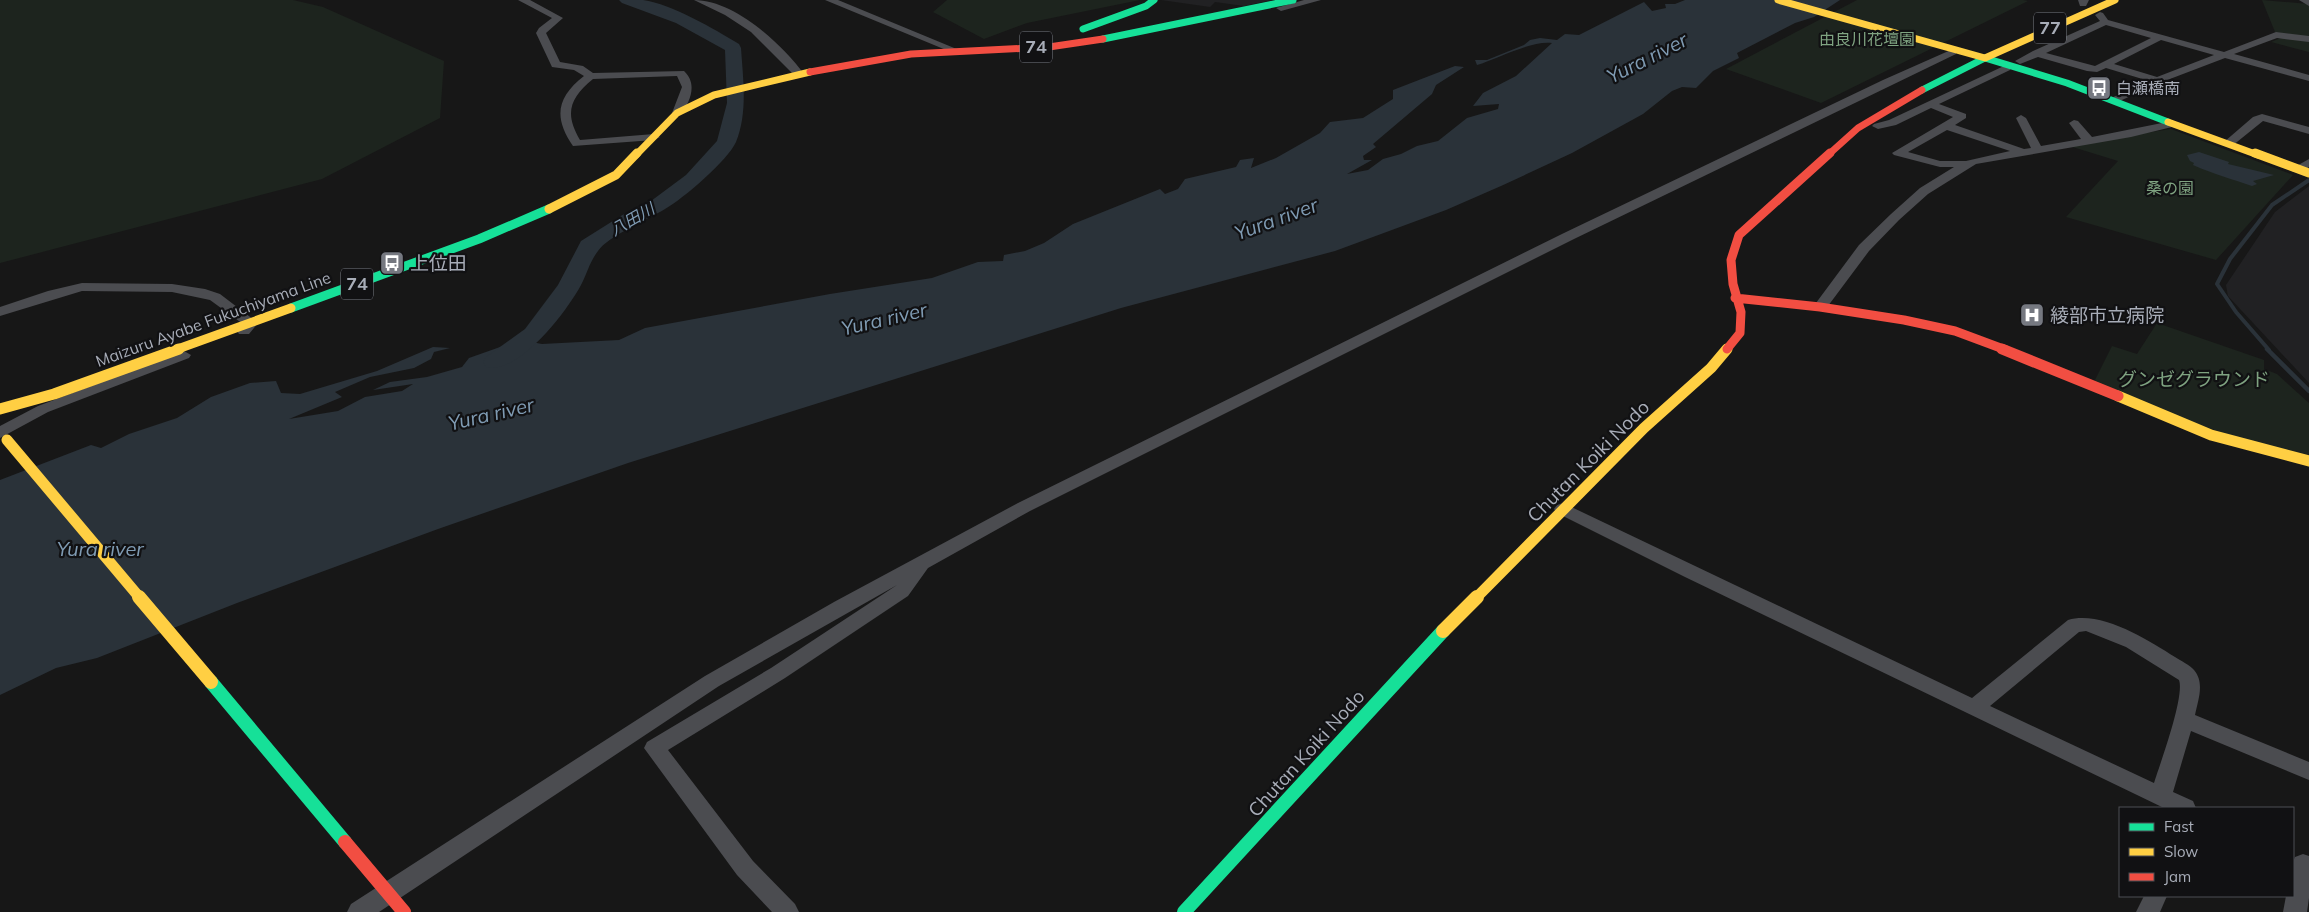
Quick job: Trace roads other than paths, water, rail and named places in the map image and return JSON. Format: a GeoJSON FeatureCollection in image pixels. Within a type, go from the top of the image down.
{"type":"FeatureCollection","features":[{"type":"Feature","properties":{"kind":"street"},"geometry":{"type":"LineString","coordinates":[[523,0],[558,18],[542,30],[541,33],[556,64],[580,68],[590,76]]}},
{"type":"Feature","properties":{"kind":"street"},"geometry":{"type":"LineString","coordinates":[[699,0],[720,6],[731,13],[774,46],[799,74]]}},
{"type":"Feature","properties":{"kind":"street"},"geometry":{"type":"LineString","coordinates":[[830,0],[954,50]]}},
{"type":"Feature","properties":{"kind":"street","name":"Maizuru Ayabe Fukuchiyama Line"},"geometry":{"type":"LineString","coordinates":[[1013,48],[1015,42],[1060,34],[1116,18],[1146,6],[1154,0]]}},
{"type":"Feature","properties":{"kind":"street","name":"Maizuru Ayabe Fukuchiyama Line"},"geometry":{"type":"LineString","coordinates":[[0,409],[54,394],[252,323],[479,239],[576,197],[616,175],[681,111],[732,89],[865,61],[954,50],[1081,43],[1293,0]]}},
{"type":"Feature","properties":{"kind":"street"},"geometry":{"type":"LineString","coordinates":[[1281,8],[1316,0]]}},
{"type":"Feature","properties":{"kind":"street"},"geometry":{"type":"LineString","coordinates":[[1778,0],[2051,77],[2303,172],[2309,162]]}},
{"type":"Feature","properties":{"kind":"street","name":"77"},"geometry":{"type":"LineString","coordinates":[[1985,58],[2115,0]]}},
{"type":"Feature","properties":{"kind":"street"},"geometry":{"type":"LineString","coordinates":[[2304,0],[2309,3]]}},
{"type":"Feature","properties":{"kind":"street"},"geometry":{"type":"LineString","coordinates":[[2020,61],[2102,18],[2160,37],[2309,78]]}},
{"type":"Feature","properties":{"kind":"street"},"geometry":{"type":"LineString","coordinates":[[2113,100],[2158,80],[2276,35],[2309,39]]}},
{"type":"Feature","properties":{"kind":"street"},"geometry":{"type":"LineString","coordinates":[[2036,53],[2087,68],[2097,69],[2160,37]]}},
{"type":"Feature","properties":{"kind":"street"},"geometry":{"type":"LineString","coordinates":[[359,912],[386,891],[712,681],[1024,507],[1950,50]]}},
{"type":"Feature","properties":{"kind":"street","name":"Chutan Koiki Nodo"},"geometry":{"type":"LineString","coordinates":[[1184,912],[1409,666],[1644,428],[1711,368],[1740,333],[1741,312],[1736,298],[1731,260],[1739,235],[1858,128],[1917,92],[1985,58]]}},
{"type":"Feature","properties":{"kind":"street"},"geometry":{"type":"LineString","coordinates":[[2106,65],[2158,80]]}},
{"type":"Feature","properties":{"kind":"street"},"geometry":{"type":"LineString","coordinates":[[1878,126],[1892,123],[2006,68]]}},
{"type":"Feature","properties":{"kind":"street"},"geometry":{"type":"LineString","coordinates":[[654,137],[578,144],[569,132],[566,110],[570,95],[590,76],[680,73],[686,82],[687,92],[681,111]]}},
{"type":"Feature","properties":{"kind":"street"},"geometry":{"type":"LineString","coordinates":[[1931,105],[1962,116],[1898,153],[1940,164],[1968,164]]}},
{"type":"Feature","properties":{"kind":"street"},"geometry":{"type":"LineString","coordinates":[[2228,144],[2257,119],[2262,117],[2309,131]]}},
{"type":"Feature","properties":{"kind":"street"},"geometry":{"type":"LineString","coordinates":[[2021,118],[2037,149]]}},
{"type":"Feature","properties":{"kind":"street"},"geometry":{"type":"LineString","coordinates":[[2074,123],[2088,140]]}},
{"type":"Feature","properties":{"kind":"street"},"geometry":{"type":"LineString","coordinates":[[1820,307],[1864,248],[1889,223],[1924,191],[1973,161],[2131,134],[2172,124]]}},
{"type":"Feature","properties":{"kind":"street"},"geometry":{"type":"LineString","coordinates":[[1944,125],[2022,152]]}},
{"type":"Feature","properties":{"kind":"street"},"geometry":{"type":"LineString","coordinates":[[0,312],[53,294],[82,287],[172,288],[205,293],[215,297],[252,323],[243,332],[43,409],[2,437],[404,912]]}},
{"type":"Feature","properties":{"kind":"street"},"geometry":{"type":"LineString","coordinates":[[1736,298],[1820,307],[1913,322],[1955,331],[2027,358],[2211,435],[2309,461]]}},
{"type":"Feature","properties":{"kind":"street"},"geometry":{"type":"LineString","coordinates":[[1563,509],[1691,573],[2183,807]]}},
{"type":"Feature","properties":{"kind":"street"},"geometry":{"type":"LineString","coordinates":[[787,912],[745,868],[654,748],[778,673],[902,591],[922,563]]}},
{"type":"Feature","properties":{"kind":"street"},"geometry":{"type":"LineString","coordinates":[[1975,707],[2075,625],[2093,626],[2130,641],[2188,675],[2191,685],[2184,719],[2161,797]]}},
{"type":"Feature","properties":{"kind":"street"},"geometry":{"type":"LineString","coordinates":[[2184,719],[2309,771]]}},
{"type":"Feature","properties":{"kind":"street"},"geometry":{"type":"LineString","coordinates":[[2296,912],[2302,863]]}},
{"type":"Feature","properties":{"kind":"street"},"geometry":{"type":"LineString","coordinates":[[2148,912],[2155,897]]}},
{"type":"Feature","properties":{"kind":"water","name":"Yura river"},"geometry":{"type":"Polygon","coordinates":[[[1685,0],[1840,0],[1814,17],[1795,23],[1737,53],[1739,58],[1713,71],[1696,88],[1682,87],[1672,91],[1643,114],[1572,153],[1446,210],[1335,251],[1121,308],[628,463],[438,529],[237,603],[97,658],[56,668],[0,695],[0,480],[91,445],[101,448],[129,434],[177,418],[211,397],[250,383],[276,381],[281,393],[300,394],[377,371],[433,347],[450,348],[434,352],[431,359],[414,368],[370,377],[335,392],[342,397],[289,419],[338,411],[365,397],[402,391],[413,384],[373,390],[390,382],[427,377],[462,367],[469,358],[520,340],[542,344],[619,340],[645,328],[830,294],[932,278],[978,262],[1003,261],[1004,255],[1025,251],[1044,243],[1073,224],[1160,189],[1165,194],[1178,189],[1185,179],[1236,167],[1240,160],[1254,158],[1251,168],[1276,158],[1320,133],[1330,122],[1363,118],[1393,99],[1393,90],[1455,66],[1464,67],[1436,85],[1432,94],[1373,144],[1376,147],[1363,156],[1364,160],[1372,160],[1347,174],[1368,170],[1383,159],[1401,154],[1417,146],[1438,141],[1467,118],[1498,109],[1499,104],[1473,106],[1483,93],[1516,76],[1552,43],[1535,44],[1477,65],[1475,60],[1487,60],[1524,45],[1530,40],[1540,38],[1557,40],[1565,34],[1579,35],[1644,2],[1652,11],[1666,8],[1665,4],[1675,4],[1685,0]]]}},
{"type":"Feature","properties":{"kind":"water"},"geometry":{"type":"Polygon","coordinates":[[[2199,152],[2229,162],[2228,164],[2274,175],[2253,181],[2257,184],[2252,186],[2193,165],[2194,163],[2190,161],[2187,155],[2199,152]]]}},
{"type":"Feature","properties":{"kind":"waterway","name":"八田川"},"geometry":{"type":"LineString","coordinates":[[495,362],[534,334],[569,286],[589,246],[631,218],[658,205],[693,179],[726,142],[736,103],[733,48],[707,32],[682,20],[627,0]]}},
{"type":"Feature","properties":{"kind":"waterway"},"geometry":{"type":"LineString","coordinates":[[2269,350],[2236,312],[2217,284],[2230,259],[2272,205],[2309,180]]}},
{"type":"Feature","properties":{"kind":"waterway"},"geometry":{"type":"LineString","coordinates":[[2267,349],[2309,391]]}},
{"type":"Feature","properties":{"kind":"place","name":"白瀬橋南"},"geometry":{"type":"Point","coordinates":[2099,88]}},
{"type":"Feature","properties":{"kind":"place","name":"上位田"},"geometry":{"type":"Point","coordinates":[392,263]}},
{"type":"Feature","properties":{"kind":"place","name":"綾部市立病院"},"geometry":{"type":"Point","coordinates":[2032,315]}},
{"type":"Feature","properties":{"kind":"park label","name":"由良川花壇園"},"geometry":{"type":"Point","coordinates":[1867,39]}},
{"type":"Feature","properties":{"kind":"park label","name":"桑の園"},"geometry":{"type":"Point","coordinates":[2170,188]}},
{"type":"Feature","properties":{"kind":"park label","name":"グンゼグラウンド"},"geometry":{"type":"Point","coordinates":[2194,379]}}]}
